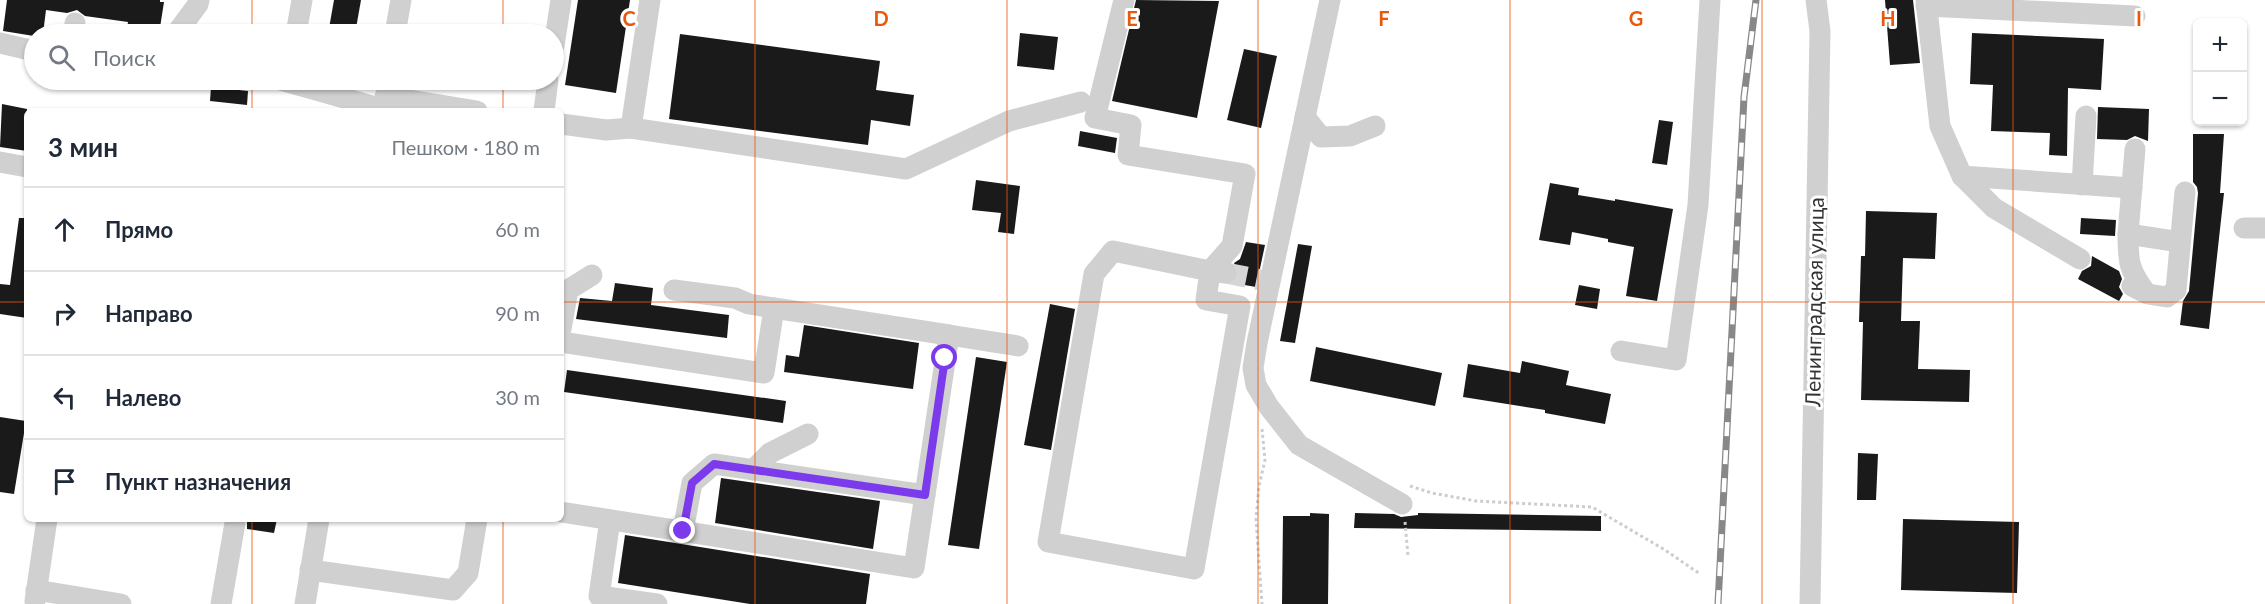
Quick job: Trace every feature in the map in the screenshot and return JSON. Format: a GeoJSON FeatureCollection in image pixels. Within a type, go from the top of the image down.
{"type":"FeatureCollection","features":[{"type":"Feature","properties":{"kind":"street"},"geometry":{"type":"LineString","coordinates":[[183,24],[199,0]]}},
{"type":"Feature","properties":{"kind":"street"},"geometry":{"type":"LineString","coordinates":[[298,24],[302,0]]}},
{"type":"Feature","properties":{"kind":"street"},"geometry":{"type":"LineString","coordinates":[[397,24],[401,0]]}},
{"type":"Feature","properties":{"kind":"street"},"geometry":{"type":"LineString","coordinates":[[557,24],[561,0]]}},
{"type":"Feature","properties":{"kind":"street"},"geometry":{"type":"LineString","coordinates":[[631,128],[650,0]]}},
{"type":"Feature","properties":{"kind":"street"},"geometry":{"type":"LineString","coordinates":[[1124,0],[1095,118],[1131,125],[1128,155],[1245,174],[1232,246],[1206,300],[1240,306],[1194,568],[1048,542],[1094,274],[1113,251],[1218,272]]}},
{"type":"Feature","properties":{"kind":"street"},"geometry":{"type":"LineString","coordinates":[[1330,0],[1305,117],[1265,281],[1253,368],[1256,385],[1269,407],[1299,445],[1403,494]]}},
{"type":"Feature","properties":{"kind":"street"},"geometry":{"type":"LineString","coordinates":[[1622,351],[1676,360],[1698,205],[1710,0]]}},
{"type":"Feature","properties":{"kind":"street","name":"Ленинградская улица"},"geometry":{"type":"LineString","coordinates":[[1810,604],[1820,31],[1816,0]]}},
{"type":"Feature","properties":{"kind":"street"},"geometry":{"type":"LineString","coordinates":[[2080,259],[1994,208],[1962,176],[1940,126],[1926,3],[2135,16]]}},
{"type":"Feature","properties":{"kind":"street"},"geometry":{"type":"LineString","coordinates":[[0,44],[24,49]]}},
{"type":"Feature","properties":{"kind":"street"},"geometry":{"type":"LineString","coordinates":[[338,90],[454,108]]}},
{"type":"Feature","properties":{"kind":"street"},"geometry":{"type":"LineString","coordinates":[[544,108],[547,90]]}},
{"type":"Feature","properties":{"kind":"street"},"geometry":{"type":"LineString","coordinates":[[564,124],[606,130],[631,128],[906,168],[1009,121],[1081,102]]}},
{"type":"Feature","properties":{"kind":"street"},"geometry":{"type":"LineString","coordinates":[[2082,184],[2086,116]]}},
{"type":"Feature","properties":{"kind":"street"},"geometry":{"type":"LineString","coordinates":[[1305,117],[1321,137],[1350,136],[1375,126]]}},
{"type":"Feature","properties":{"kind":"street"},"geometry":{"type":"LineString","coordinates":[[2135,149],[2128,255],[2132,274],[2139,290],[2167,297],[2176,290],[2185,192]]}},
{"type":"Feature","properties":{"kind":"street"},"geometry":{"type":"LineString","coordinates":[[0,162],[24,166]]}},
{"type":"Feature","properties":{"kind":"street"},"geometry":{"type":"LineString","coordinates":[[1962,176],[2132,188]]}},
{"type":"Feature","properties":{"kind":"street"},"geometry":{"type":"LineString","coordinates":[[2244,228],[2265,228]]}},
{"type":"Feature","properties":{"kind":"street"},"geometry":{"type":"LineString","coordinates":[[2128,234],[2180,242]]}},
{"type":"Feature","properties":{"kind":"street"},"geometry":{"type":"LineString","coordinates":[[564,312],[568,290],[592,275]]}},
{"type":"Feature","properties":{"kind":"street"},"geometry":{"type":"LineString","coordinates":[[674,290],[735,298],[749,304],[1018,346]]}},
{"type":"Feature","properties":{"kind":"street"},"geometry":{"type":"LineString","coordinates":[[564,342],[764,373],[774,308]]}},
{"type":"Feature","properties":{"kind":"street"},"geometry":{"type":"LineString","coordinates":[[564,512],[914,568],[949,335]]}},
{"type":"Feature","properties":{"kind":"street"},"geometry":{"type":"LineString","coordinates":[[753,470],[770,453],[808,434]]}},
{"type":"Feature","properties":{"kind":"street"},"geometry":{"type":"LineString","coordinates":[[683,531],[692,483],[714,464],[925,495]]}},
{"type":"Feature","properties":{"kind":"street"},"geometry":{"type":"LineString","coordinates":[[610,520],[599,596],[657,604]]}},
{"type":"Feature","properties":{"kind":"street"},"geometry":{"type":"LineString","coordinates":[[47,522],[36,596],[121,604]]}},
{"type":"Feature","properties":{"kind":"street"},"geometry":{"type":"LineString","coordinates":[[305,604],[318,522]]}},
{"type":"Feature","properties":{"kind":"street"},"geometry":{"type":"LineString","coordinates":[[310,570],[453,590],[468,573],[476,522]]}},
{"type":"Feature","properties":{"kind":"street"},"geometry":{"type":"LineString","coordinates":[[221,604],[235,523]]}},
{"type":"Feature","properties":{"kind":"path"},"geometry":{"type":"LineString","coordinates":[[1260,421],[1264,460],[1258,486],[1256,519],[1262,604]]}},
{"type":"Feature","properties":{"kind":"path"},"geometry":{"type":"LineString","coordinates":[[1403,494],[1432,493],[1476,501],[1592,507],[1665,550],[1700,574]]}},
{"type":"Feature","properties":{"kind":"building"},"geometry":{"type":"Polygon","coordinates":[[[7,0],[160,0],[164,2],[161,24],[128,24],[128,22],[85,16],[77,10],[67,13],[46,10],[44,24],[24,24],[24,34],[3,31],[7,0]]]}},
{"type":"Feature","properties":{"kind":"building"},"geometry":{"type":"Polygon","coordinates":[[[334,0],[361,0],[357,24],[330,24],[334,0]]]}},
{"type":"Feature","properties":{"kind":"building"},"geometry":{"type":"Polygon","coordinates":[[[578,0],[630,0],[616,93],[565,85],[578,0]]]}},
{"type":"Feature","properties":{"kind":"building"},"geometry":{"type":"Polygon","coordinates":[[[1136,0],[1219,1],[1197,118],[1112,101],[1136,0]]]}},
{"type":"Feature","properties":{"kind":"building"},"geometry":{"type":"Polygon","coordinates":[[[1885,0],[1913,0],[1920,63],[1890,65],[1885,0]]]}},
{"type":"Feature","properties":{"kind":"building"},"geometry":{"type":"Polygon","coordinates":[[[1020,33],[1058,37],[1054,70],[1017,66],[1020,33]]]}},
{"type":"Feature","properties":{"kind":"building"},"geometry":{"type":"Polygon","coordinates":[[[1972,33],[2104,39],[2101,90],[2068,88],[2067,156],[2049,155],[2050,133],[1991,131],[1993,85],[1970,84],[1972,33]]]}},
{"type":"Feature","properties":{"kind":"building"},"geometry":{"type":"Polygon","coordinates":[[[680,34],[880,61],[876,90],[914,95],[910,126],[871,120],[868,145],[669,119],[680,34]]]}},
{"type":"Feature","properties":{"kind":"building"},"geometry":{"type":"Polygon","coordinates":[[[1244,49],[1277,56],[1261,128],[1227,120],[1244,49]]]}},
{"type":"Feature","properties":{"kind":"building"},"geometry":{"type":"Polygon","coordinates":[[[211,90],[248,91],[247,105],[210,101],[211,90]]]}},
{"type":"Feature","properties":{"kind":"building"},"geometry":{"type":"Polygon","coordinates":[[[2,104],[24,108],[24,151],[0,147],[2,104]]]}},
{"type":"Feature","properties":{"kind":"building"},"geometry":{"type":"Polygon","coordinates":[[[2098,107],[2149,109],[2148,141],[2135,136],[2127,140],[2097,139],[2098,107]]]}},
{"type":"Feature","properties":{"kind":"building"},"geometry":{"type":"Polygon","coordinates":[[[1659,120],[1673,122],[1667,165],[1652,163],[1659,120]]]}},
{"type":"Feature","properties":{"kind":"building"},"geometry":{"type":"Polygon","coordinates":[[[1080,131],[1117,138],[1115,153],[1078,146],[1080,131]]]}},
{"type":"Feature","properties":{"kind":"building"},"geometry":{"type":"Polygon","coordinates":[[[2193,134],[2224,134],[2220,193],[2224,193],[2209,329],[2180,325],[2183,301],[2189,291],[2198,193],[2193,182],[2193,134]]]}},
{"type":"Feature","properties":{"kind":"building"},"geometry":{"type":"Polygon","coordinates":[[[976,180],[1020,186],[1014,234],[998,232],[1001,213],[972,210],[976,180]]]}},
{"type":"Feature","properties":{"kind":"building"},"geometry":{"type":"Polygon","coordinates":[[[1550,183],[1579,188],[1578,195],[1673,209],[1657,301],[1626,296],[1634,247],[1572,232],[1570,245],[1539,240],[1550,183]]]}},
{"type":"Feature","properties":{"kind":"building"},"geometry":{"type":"Polygon","coordinates":[[[1866,211],[1937,213],[1935,259],[1903,258],[1901,321],[1920,321],[1918,369],[1970,370],[1969,402],[1861,400],[1863,322],[1859,322],[1861,256],[1865,256],[1866,211]]]}},
{"type":"Feature","properties":{"kind":"building"},"geometry":{"type":"Polygon","coordinates":[[[19,218],[24,218],[24,318],[0,314],[0,284],[10,285],[19,218]]]}},
{"type":"Feature","properties":{"kind":"building"},"geometry":{"type":"Polygon","coordinates":[[[2081,218],[2116,220],[2115,236],[2080,234],[2081,218]]]}},
{"type":"Feature","properties":{"kind":"building"},"geometry":{"type":"Polygon","coordinates":[[[1246,242],[1265,245],[1256,287],[1233,283],[1239,274],[1234,263],[1240,259],[1246,242]]]}},
{"type":"Feature","properties":{"kind":"building"},"geometry":{"type":"Polygon","coordinates":[[[1298,244],[1312,246],[1295,343],[1280,341],[1298,244]]]}},
{"type":"Feature","properties":{"kind":"building"},"geometry":{"type":"Polygon","coordinates":[[[2092,256],[2119,271],[2122,279],[2119,287],[2123,294],[2119,301],[2078,279],[2082,271],[2091,266],[2092,256]]]}},
{"type":"Feature","properties":{"kind":"building"},"geometry":{"type":"Polygon","coordinates":[[[615,283],[653,288],[651,305],[729,315],[727,338],[576,319],[580,298],[612,301],[615,283]]]}},
{"type":"Feature","properties":{"kind":"building"},"geometry":{"type":"Polygon","coordinates":[[[1579,285],[1600,289],[1597,309],[1575,305],[1579,285]]]}},
{"type":"Feature","properties":{"kind":"building"},"geometry":{"type":"Polygon","coordinates":[[[1050,304],[1075,309],[1051,450],[1024,445],[1050,304]]]}},
{"type":"Feature","properties":{"kind":"building"},"geometry":{"type":"Polygon","coordinates":[[[804,325],[919,343],[913,389],[784,372],[786,355],[799,357],[804,325]]]}},
{"type":"Feature","properties":{"kind":"building"},"geometry":{"type":"Polygon","coordinates":[[[1316,347],[1442,373],[1435,406],[1310,381],[1316,347]]]}},
{"type":"Feature","properties":{"kind":"building"},"geometry":{"type":"Polygon","coordinates":[[[976,357],[1007,362],[979,549],[948,545],[976,357]]]}},
{"type":"Feature","properties":{"kind":"building"},"geometry":{"type":"Polygon","coordinates":[[[1522,361],[1569,371],[1566,385],[1611,394],[1605,424],[1545,413],[1545,410],[1463,397],[1468,364],[1520,373],[1522,361]]]}},
{"type":"Feature","properties":{"kind":"building"},"geometry":{"type":"Polygon","coordinates":[[[567,370],[786,401],[783,423],[564,392],[567,370]]]}},
{"type":"Feature","properties":{"kind":"building"},"geometry":{"type":"Polygon","coordinates":[[[0,417],[24,421],[14,494],[0,492],[0,417]]]}},
{"type":"Feature","properties":{"kind":"building"},"geometry":{"type":"Polygon","coordinates":[[[1858,453],[1878,454],[1876,500],[1857,500],[1858,453]]]}},
{"type":"Feature","properties":{"kind":"building"},"geometry":{"type":"Polygon","coordinates":[[[721,478],[880,501],[873,549],[715,523],[721,478]]]}},
{"type":"Feature","properties":{"kind":"building"},"geometry":{"type":"Polygon","coordinates":[[[1310,513],[1329,514],[1328,604],[1282,604],[1283,516],[1310,516],[1310,513]]]}},
{"type":"Feature","properties":{"kind":"building"},"geometry":{"type":"Polygon","coordinates":[[[1355,513],[1394,514],[1401,517],[1418,515],[1418,513],[1601,516],[1601,531],[1354,528],[1355,513]]]}},
{"type":"Feature","properties":{"kind":"building"},"geometry":{"type":"Polygon","coordinates":[[[1903,519],[2019,522],[2017,593],[1901,590],[1903,519]]]}},
{"type":"Feature","properties":{"kind":"building"},"geometry":{"type":"Polygon","coordinates":[[[247,522],[276,522],[274,533],[247,529],[247,522]]]}},
{"type":"Feature","properties":{"kind":"building"},"geometry":{"type":"Polygon","coordinates":[[[625,535],[870,574],[866,604],[750,604],[618,583],[625,535]]]}},
{"type":"Feature","properties":{"kind":"tunnel"},"geometry":{"type":"LineString","coordinates":[[1226,273],[1261,280]]}},
{"type":"Feature","properties":{"kind":"railway"},"geometry":{"type":"LineString","coordinates":[[1718,604],[1744,97],[1756,0]]}},
{"type":"Feature","properties":{"kind":"route"},"geometry":{"type":"LineString","coordinates":[[683,531],[692,483],[714,464],[925,495],[945,358]]}}]}
